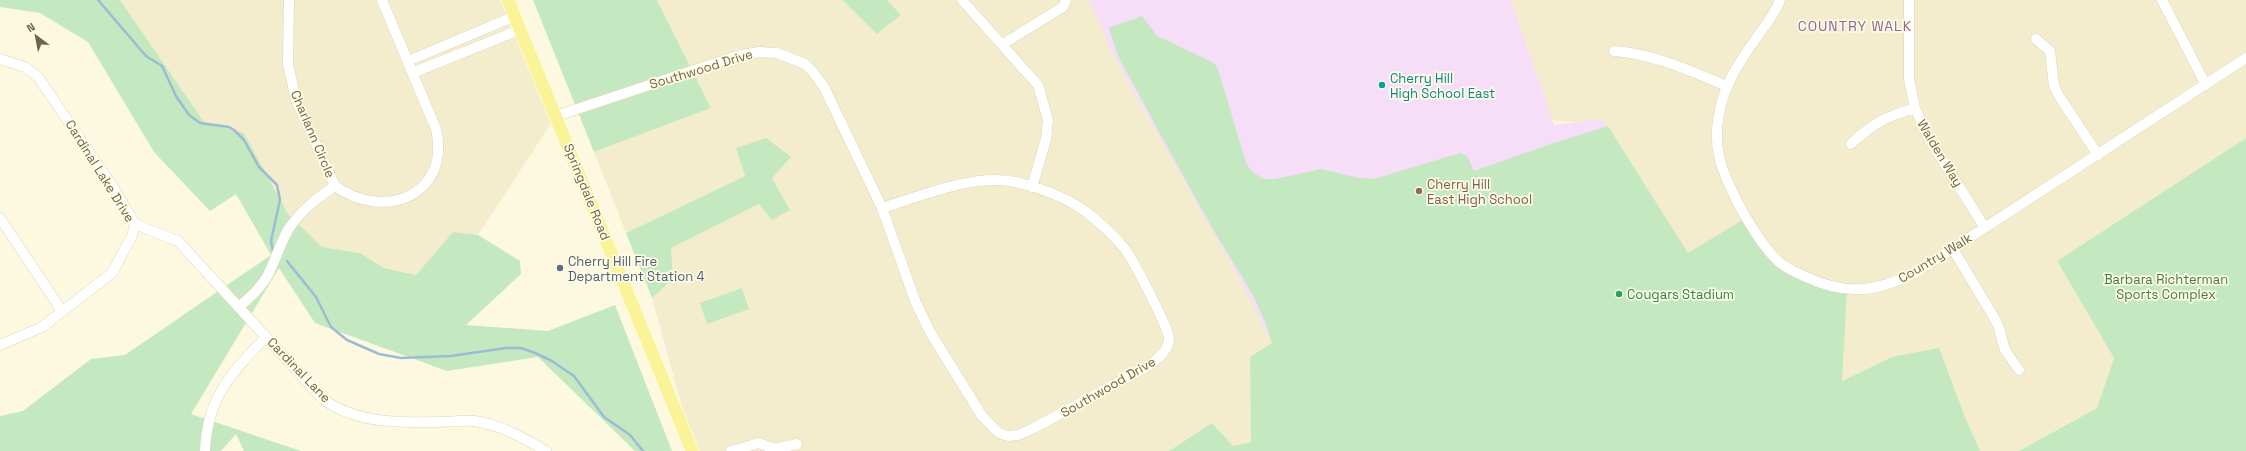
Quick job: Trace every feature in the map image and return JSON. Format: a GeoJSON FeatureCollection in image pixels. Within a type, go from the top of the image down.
{"type":"FeatureCollection","features":[{"type":"Feature","properties":{"kind":"main road","name":"Springdale Road"},"geometry":{"type":"LineString","coordinates":[[508,0],[513,17],[556,116],[692,451]]}},
{"type":"Feature","properties":{"kind":"street","name":"Charlann Circle"},"geometry":{"type":"LineString","coordinates":[[289,0],[288,64],[296,100],[335,186],[344,192],[360,198],[392,202],[400,201],[424,186],[431,178],[439,157],[439,142],[436,129],[382,0]]}},
{"type":"Feature","properties":{"kind":"street"},"geometry":{"type":"LineString","coordinates":[[962,0],[1003,44],[1038,85],[1046,108],[1048,120],[1046,139],[1032,187]]}},
{"type":"Feature","properties":{"kind":"street"},"geometry":{"type":"LineString","coordinates":[[1003,44],[1063,6],[1066,0]]}},
{"type":"Feature","properties":{"kind":"street","name":"Country Walk"},"geometry":{"type":"LineString","coordinates":[[1780,0],[1727,86],[1719,112],[1716,133],[1719,161],[1746,218],[1777,261],[1791,270],[1821,284],[1847,289],[1867,290],[1900,281],[1953,249],[2246,58]]}},
{"type":"Feature","properties":{"kind":"street","name":"Walden Way"},"geometry":{"type":"LineString","coordinates":[[1909,0],[1909,79],[1915,108],[1929,139],[1985,228]]}},
{"type":"Feature","properties":{"kind":"street"},"geometry":{"type":"LineString","coordinates":[[2162,0],[2206,85]]}},
{"type":"Feature","properties":{"kind":"street"},"geometry":{"type":"LineString","coordinates":[[408,61],[513,17]]}},
{"type":"Feature","properties":{"kind":"street"},"geometry":{"type":"LineString","coordinates":[[412,73],[519,30]]}},
{"type":"Feature","properties":{"kind":"street"},"geometry":{"type":"LineString","coordinates":[[2036,39],[2050,51],[2054,86],[2098,155]]}},
{"type":"Feature","properties":{"kind":"street"},"geometry":{"type":"LineString","coordinates":[[1614,51],[1637,53],[1672,63],[1727,86]]}},
{"type":"Feature","properties":{"kind":"street","name":"Southwood Drive"},"geometry":{"type":"LineString","coordinates":[[556,116],[737,56],[759,52],[782,55],[805,64],[824,87],[882,208],[916,303],[930,332],[987,421],[999,433],[1008,436],[1018,435],[1034,428],[1150,365],[1162,355],[1169,339],[1167,331],[1125,250],[1109,232],[1084,210],[1063,199],[1032,187],[1014,182],[989,180],[953,186],[882,208]]}},
{"type":"Feature","properties":{"kind":"street","name":"Cardinal Lake Drive"},"geometry":{"type":"LineString","coordinates":[[0,59],[25,67],[38,77],[109,180],[134,224],[132,236],[112,273],[42,327],[0,345]]}},
{"type":"Feature","properties":{"kind":"street"},"geometry":{"type":"LineString","coordinates":[[1851,144],[1870,126],[1896,114],[1915,108]]}},
{"type":"Feature","properties":{"kind":"street"},"geometry":{"type":"LineString","coordinates":[[239,307],[258,290],[268,276],[288,231],[296,220],[312,202],[335,186]]}},
{"type":"Feature","properties":{"kind":"street"},"geometry":{"type":"LineString","coordinates":[[0,218],[62,312]]}},
{"type":"Feature","properties":{"kind":"street","name":"Cardinal Lane"},"geometry":{"type":"LineString","coordinates":[[134,224],[169,236],[178,241],[323,399],[333,406],[357,416],[402,423],[472,421],[496,425],[517,434],[546,451]]}},
{"type":"Feature","properties":{"kind":"street"},"geometry":{"type":"LineString","coordinates":[[1953,249],[1992,314],[1998,325],[2005,350],[2019,370]]}},
{"type":"Feature","properties":{"kind":"street"},"geometry":{"type":"LineString","coordinates":[[206,451],[206,428],[218,396],[232,374],[266,337]]}},
{"type":"Feature","properties":{"kind":"street"},"geometry":{"type":"LineString","coordinates":[[731,451],[759,443],[776,449],[797,444]]}},
{"type":"Feature","properties":{"kind":"shaded area"},"geometry":{"type":"Polygon","coordinates":[[[120,0],[509,0],[556,116],[478,235],[453,232],[416,275],[384,268],[360,253],[322,247],[288,214],[244,133],[204,122],[120,0]]]}},
{"type":"Feature","properties":{"kind":"shaded area"},"geometry":{"type":"Polygon","coordinates":[[[657,0],[842,0],[877,34],[901,15],[887,0],[1095,0],[1259,305],[1272,343],[1250,357],[1251,442],[1233,446],[1212,423],[1169,451],[694,451],[652,298],[673,279],[670,248],[759,204],[790,210],[772,178],[736,148],[745,176],[626,233],[594,152],[711,108],[657,0]]]}},
{"type":"Feature","properties":{"kind":"shaded area","name":"Cherry Hill East High School"},"geometry":{"type":"Polygon","coordinates":[[[1088,0],[1511,0],[1554,125],[1602,119],[1691,257],[1293,385],[1243,285],[1114,57],[1100,23],[1088,0]]]}},
{"type":"Feature","properties":{"kind":"shaded area","name":"Country Walk"},"geometry":{"type":"Polygon","coordinates":[[[1505,0],[2246,0],[2246,138],[2057,261],[2114,358],[2097,408],[2019,451],[1980,451],[1965,417],[1892,357],[1842,381],[1688,253],[1608,126],[1539,119],[1505,0]]]}},
{"type":"Feature","properties":{"kind":"green space"},"geometry":{"type":"Polygon","coordinates":[[[0,0],[120,0],[204,122],[244,133],[288,214],[322,247],[360,253],[384,268],[416,275],[453,232],[478,235],[520,261],[521,274],[466,325],[548,331],[615,305],[672,451],[635,451],[538,357],[447,371],[315,323],[279,268],[191,414],[301,451],[244,451],[236,434],[221,451],[0,451],[0,416],[23,411],[91,359],[125,355],[271,255],[236,194],[210,211],[154,152],[88,42],[40,13],[0,7],[0,0]]]}},
{"type":"Feature","properties":{"kind":"green space"},"geometry":{"type":"Polygon","coordinates":[[[533,0],[657,0],[711,108],[594,152],[533,0]]]}},
{"type":"Feature","properties":{"kind":"green space"},"geometry":{"type":"Polygon","coordinates":[[[842,0],[887,0],[901,15],[877,34],[842,0]]]}},
{"type":"Feature","properties":{"kind":"green space","name":"Cherry Hill East High School"},"geometry":{"type":"Polygon","coordinates":[[[1142,16],[1157,36],[1214,63],[1218,69],[1246,163],[1252,172],[1264,179],[1275,179],[1322,169],[1359,178],[1374,179],[1460,153],[1467,156],[1474,171],[1608,126],[1688,253],[1746,218],[1777,261],[1847,289],[1842,381],[1892,357],[1939,348],[1965,417],[1980,451],[1169,451],[1212,423],[1233,446],[1251,442],[1250,357],[1272,343],[1254,297],[1200,206],[1118,56],[1109,28],[1142,16]]]}},
{"type":"Feature","properties":{"kind":"green space"},"geometry":{"type":"Polygon","coordinates":[[[766,138],[791,157],[772,178],[790,210],[772,220],[759,204],[671,248],[673,279],[652,298],[626,233],[745,176],[736,148],[766,138]]]}},
{"type":"Feature","properties":{"kind":"green space","name":"Barbara Richterman Sports Complex"},"geometry":{"type":"Polygon","coordinates":[[[2246,138],[2246,451],[2019,451],[2097,408],[2114,358],[2057,261],[2246,138]]]}},
{"type":"Feature","properties":{"kind":"green space"},"geometry":{"type":"Polygon","coordinates":[[[742,288],[749,309],[707,324],[700,303],[742,288]]]}},
{"type":"Feature","properties":{"kind":"waterway"},"geometry":{"type":"LineString","coordinates":[[98,0],[146,56],[162,66],[176,96],[189,115],[200,123],[229,127],[234,130],[244,140],[259,167],[277,185],[280,200],[271,241],[273,251]]}},
{"type":"Feature","properties":{"kind":"waterway"},"geometry":{"type":"LineString","coordinates":[[287,261],[316,297],[331,327],[347,340],[379,354],[401,358],[451,356],[506,348],[521,348],[535,353],[552,361],[574,376],[604,417],[630,435],[643,451]]}},
{"type":"Feature","properties":{"kind":"place","name":"Cherry Hill High School East"},"geometry":{"type":"Point","coordinates":[1382,85]}},
{"type":"Feature","properties":{"kind":"place","name":"Cherry Hill East High School"},"geometry":{"type":"Point","coordinates":[1419,191]}},
{"type":"Feature","properties":{"kind":"place","name":"Cherry Hill Fire Department Station 4"},"geometry":{"type":"Point","coordinates":[560,268]}},
{"type":"Feature","properties":{"kind":"place","name":"Cougars Stadium"},"geometry":{"type":"Point","coordinates":[1619,294]}},
{"type":"Feature","properties":{"kind":"district","name":"COUNTRY WALK"},"geometry":{"type":"Point","coordinates":[1855,26]}}]}
